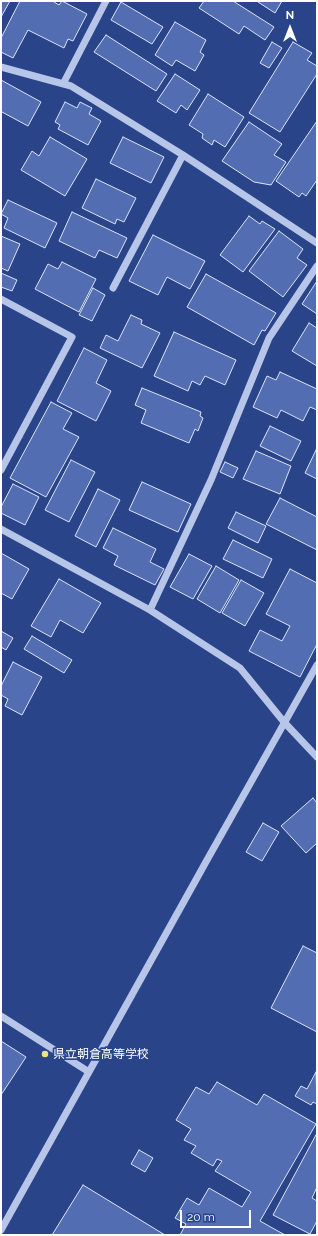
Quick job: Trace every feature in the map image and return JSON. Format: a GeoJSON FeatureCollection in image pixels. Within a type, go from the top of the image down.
{"type":"FeatureCollection","features":[{"type":"Feature","properties":{"kind":"street"},"geometry":{"type":"LineString","coordinates":[[63,84],[106,1]]}},
{"type":"Feature","properties":{"kind":"street"},"geometry":{"type":"LineString","coordinates":[[1,67],[71,86],[183,155],[317,243]]}},
{"type":"Feature","properties":{"kind":"street"},"geometry":{"type":"LineString","coordinates":[[112,288],[183,155]]}},
{"type":"Feature","properties":{"kind":"street"},"geometry":{"type":"LineString","coordinates":[[150,610],[211,480],[269,338],[317,266]]}},
{"type":"Feature","properties":{"kind":"street"},"geometry":{"type":"LineString","coordinates":[[1,299],[72,337],[1,470]]}},
{"type":"Feature","properties":{"kind":"street"},"geometry":{"type":"LineString","coordinates":[[1,529],[150,610],[240,668],[284,722],[317,757]]}},
{"type":"Feature","properties":{"kind":"street"},"geometry":{"type":"LineString","coordinates":[[1,1230],[317,665]]}},
{"type":"Feature","properties":{"kind":"street"},"geometry":{"type":"LineString","coordinates":[[1,1016],[89,1072]]}},
{"type":"Feature","properties":{"kind":"building"},"geometry":{"type":"Polygon","coordinates":[[[1,1],[10,1],[1,17],[1,1]]]}},
{"type":"Feature","properties":{"kind":"building"},"geometry":{"type":"Polygon","coordinates":[[[20,1],[55,1],[54,2],[59,5],[62,1],[87,14],[73,41],[68,39],[64,48],[28,30],[13,58],[1,52],[1,38],[20,1]]]}},
{"type":"Feature","properties":{"kind":"building"},"geometry":{"type":"Polygon","coordinates":[[[204,1],[233,1],[274,27],[265,40],[244,26],[239,34],[199,8],[204,1]]]}},
{"type":"Feature","properties":{"kind":"building"},"geometry":{"type":"Polygon","coordinates":[[[282,1],[275,13],[258,2],[282,1]]]}},
{"type":"Feature","properties":{"kind":"building"},"geometry":{"type":"Polygon","coordinates":[[[121,2],[163,27],[152,44],[111,20],[121,2]]]}},
{"type":"Feature","properties":{"kind":"building"},"geometry":{"type":"Polygon","coordinates":[[[175,22],[206,40],[200,52],[204,55],[195,71],[176,60],[172,66],[155,55],[175,22]]]}},
{"type":"Feature","properties":{"kind":"building"},"geometry":{"type":"Polygon","coordinates":[[[106,35],[167,74],[156,91],[94,52],[106,35]]]}},
{"type":"Feature","properties":{"kind":"building"},"geometry":{"type":"Polygon","coordinates":[[[272,42],[282,48],[269,68],[260,63],[272,42]]]}},
{"type":"Feature","properties":{"kind":"building"},"geometry":{"type":"Polygon","coordinates":[[[293,42],[312,53],[307,60],[317,66],[317,74],[280,132],[249,113],[293,42]]]}},
{"type":"Feature","properties":{"kind":"building"},"geometry":{"type":"Polygon","coordinates":[[[175,74],[200,90],[187,110],[181,105],[176,113],[157,101],[175,74]]]}},
{"type":"Feature","properties":{"kind":"building"},"geometry":{"type":"Polygon","coordinates":[[[1,80],[41,102],[28,126],[2,112],[1,113],[1,80]]]}},
{"type":"Feature","properties":{"kind":"building"},"geometry":{"type":"Polygon","coordinates":[[[208,94],[244,117],[225,147],[214,140],[212,145],[202,138],[203,134],[189,125],[208,94]]]}},
{"type":"Feature","properties":{"kind":"building"},"geometry":{"type":"Polygon","coordinates":[[[65,102],[77,108],[80,102],[92,108],[89,114],[101,121],[88,145],[58,129],[60,125],[55,122],[65,102]]]}},
{"type":"Feature","properties":{"kind":"building"},"geometry":{"type":"Polygon","coordinates":[[[317,121],[317,180],[306,196],[302,193],[299,197],[276,181],[317,121]]]}},
{"type":"Feature","properties":{"kind":"building"},"geometry":{"type":"Polygon","coordinates":[[[249,122],[282,144],[274,155],[286,162],[271,185],[254,182],[222,161],[249,122]]]}},
{"type":"Feature","properties":{"kind":"building"},"geometry":{"type":"Polygon","coordinates":[[[50,137],[87,159],[65,196],[21,170],[32,151],[39,156],[50,137]]]}},
{"type":"Feature","properties":{"kind":"building"},"geometry":{"type":"Polygon","coordinates":[[[123,137],[164,157],[151,183],[110,163],[123,137]]]}},
{"type":"Feature","properties":{"kind":"building"},"geometry":{"type":"Polygon","coordinates":[[[96,179],[136,198],[124,222],[117,219],[115,224],[82,208],[96,179]]]}},
{"type":"Feature","properties":{"kind":"building"},"geometry":{"type":"Polygon","coordinates":[[[8,200],[57,223],[45,248],[4,228],[8,218],[1,214],[8,200]]]}},
{"type":"Feature","properties":{"kind":"building"},"geometry":{"type":"Polygon","coordinates":[[[72,212],[127,238],[117,258],[99,250],[95,258],[59,241],[72,212]]]}},
{"type":"Feature","properties":{"kind":"building"},"geometry":{"type":"Polygon","coordinates":[[[249,216],[260,224],[262,221],[275,229],[243,272],[220,255],[249,216]]]}},
{"type":"Feature","properties":{"kind":"building"},"geometry":{"type":"Polygon","coordinates":[[[279,231],[303,249],[297,258],[307,265],[283,297],[249,271],[279,231]]]}},
{"type":"Feature","properties":{"kind":"building"},"geometry":{"type":"Polygon","coordinates":[[[153,235],[205,261],[190,289],[167,277],[158,295],[129,281],[153,235]]]}},
{"type":"Feature","properties":{"kind":"building"},"geometry":{"type":"Polygon","coordinates":[[[1,236],[20,244],[8,271],[1,268],[1,236]]]}},
{"type":"Feature","properties":{"kind":"building"},"geometry":{"type":"Polygon","coordinates":[[[62,262],[96,279],[79,312],[35,289],[48,264],[58,269],[62,262]]]}},
{"type":"Feature","properties":{"kind":"building"},"geometry":{"type":"Polygon","coordinates":[[[1,273],[17,280],[12,291],[1,287],[1,273]]]}},
{"type":"Feature","properties":{"kind":"building"},"geometry":{"type":"Polygon","coordinates":[[[206,274],[276,313],[265,331],[262,330],[254,345],[187,307],[206,274]]]}},
{"type":"Feature","properties":{"kind":"building"},"geometry":{"type":"Polygon","coordinates":[[[317,281],[317,314],[302,304],[317,281]]]}},
{"type":"Feature","properties":{"kind":"building"},"geometry":{"type":"Polygon","coordinates":[[[93,288],[105,295],[92,321],[79,315],[93,288]]]}},
{"type":"Feature","properties":{"kind":"building"},"geometry":{"type":"Polygon","coordinates":[[[131,315],[142,320],[141,324],[160,333],[142,368],[100,348],[106,335],[118,341],[131,315]]]}},
{"type":"Feature","properties":{"kind":"building"},"geometry":{"type":"Polygon","coordinates":[[[309,323],[317,328],[317,366],[292,351],[309,323]]]}},
{"type":"Feature","properties":{"kind":"building"},"geometry":{"type":"Polygon","coordinates":[[[174,332],[236,360],[225,385],[205,376],[200,385],[192,381],[188,391],[154,376],[174,332]]]}},
{"type":"Feature","properties":{"kind":"building"},"geometry":{"type":"Polygon","coordinates":[[[84,348],[107,360],[96,383],[111,391],[96,421],[57,401],[84,348]]]}},
{"type":"Feature","properties":{"kind":"building"},"geometry":{"type":"Polygon","coordinates":[[[280,372],[317,389],[317,410],[310,407],[303,421],[281,410],[277,418],[253,407],[267,376],[276,380],[280,372]]]}},
{"type":"Feature","properties":{"kind":"building"},"geometry":{"type":"Polygon","coordinates":[[[142,388],[201,412],[200,416],[203,418],[198,431],[195,429],[189,443],[141,423],[146,410],[135,405],[142,388]]]}},
{"type":"Feature","properties":{"kind":"building"},"geometry":{"type":"Polygon","coordinates":[[[51,402],[72,413],[63,429],[79,437],[46,497],[10,478],[51,402]]]}},
{"type":"Feature","properties":{"kind":"building"},"geometry":{"type":"Polygon","coordinates":[[[270,426],[301,441],[291,461],[260,446],[270,426]]]}},
{"type":"Feature","properties":{"kind":"building"},"geometry":{"type":"Polygon","coordinates":[[[317,450],[317,479],[305,473],[317,450]]]}},
{"type":"Feature","properties":{"kind":"building"},"geometry":{"type":"Polygon","coordinates":[[[256,451],[291,466],[280,494],[243,479],[256,451]]]}},
{"type":"Feature","properties":{"kind":"building"},"geometry":{"type":"Polygon","coordinates":[[[71,460],[95,472],[69,522],[45,510],[71,460]]]}},
{"type":"Feature","properties":{"kind":"building"},"geometry":{"type":"Polygon","coordinates":[[[225,462],[238,468],[233,478],[220,472],[225,462]]]}},
{"type":"Feature","properties":{"kind":"building"},"geometry":{"type":"Polygon","coordinates":[[[142,482],[191,504],[178,532],[129,510],[142,482]]]}},
{"type":"Feature","properties":{"kind":"building"},"geometry":{"type":"Polygon","coordinates":[[[13,484],[39,497],[25,525],[1,513],[1,507],[13,484]]]}},
{"type":"Feature","properties":{"kind":"building"},"geometry":{"type":"Polygon","coordinates":[[[98,489],[120,500],[96,547],[75,536],[98,489]]]}},
{"type":"Feature","properties":{"kind":"building"},"geometry":{"type":"Polygon","coordinates":[[[280,498],[317,517],[317,550],[266,524],[280,498]]]}},
{"type":"Feature","properties":{"kind":"building"},"geometry":{"type":"Polygon","coordinates":[[[236,512],[266,526],[258,543],[228,528],[236,512]]]}},
{"type":"Feature","properties":{"kind":"building"},"geometry":{"type":"Polygon","coordinates":[[[113,528],[156,549],[150,562],[164,569],[155,585],[114,565],[118,556],[103,548],[113,528]]]}},
{"type":"Feature","properties":{"kind":"building"},"geometry":{"type":"Polygon","coordinates":[[[233,540],[272,559],[263,578],[223,559],[233,540]]]}},
{"type":"Feature","properties":{"kind":"building"},"geometry":{"type":"Polygon","coordinates":[[[1,553],[29,569],[12,599],[1,593],[1,553]]]}},
{"type":"Feature","properties":{"kind":"building"},"geometry":{"type":"Polygon","coordinates":[[[189,554],[212,566],[193,599],[170,587],[189,554]]]}},
{"type":"Feature","properties":{"kind":"building"},"geometry":{"type":"Polygon","coordinates":[[[216,566],[239,580],[220,613],[197,599],[216,566]]]}},
{"type":"Feature","properties":{"kind":"building"},"geometry":{"type":"Polygon","coordinates":[[[290,569],[317,583],[317,644],[300,677],[249,651],[260,630],[282,641],[290,626],[266,614],[290,569]]]}},
{"type":"Feature","properties":{"kind":"building"},"geometry":{"type":"Polygon","coordinates":[[[59,579],[101,603],[83,633],[60,620],[51,637],[31,626],[59,579]]]}},
{"type":"Feature","properties":{"kind":"building"},"geometry":{"type":"Polygon","coordinates":[[[241,580],[264,593],[245,626],[222,613],[241,580]]]}},
{"type":"Feature","properties":{"kind":"building"},"geometry":{"type":"Polygon","coordinates":[[[1,631],[13,638],[6,650],[1,647],[1,631]]]}},
{"type":"Feature","properties":{"kind":"building"},"geometry":{"type":"Polygon","coordinates":[[[32,636],[72,660],[64,673],[24,649],[32,636]]]}},
{"type":"Feature","properties":{"kind":"building"},"geometry":{"type":"Polygon","coordinates":[[[13,662],[42,677],[22,715],[5,706],[8,699],[1,695],[1,686],[13,662]]]}},
{"type":"Feature","properties":{"kind":"building"},"geometry":{"type":"Polygon","coordinates":[[[313,798],[317,803],[317,843],[306,853],[281,826],[313,798]]]}},
{"type":"Feature","properties":{"kind":"building"},"geometry":{"type":"Polygon","coordinates":[[[263,823],[279,832],[262,861],[246,852],[263,823]]]}},
{"type":"Feature","properties":{"kind":"building"},"geometry":{"type":"Polygon","coordinates":[[[303,946],[317,953],[317,1032],[271,1008],[303,946]]]}},
{"type":"Feature","properties":{"kind":"building"},"geometry":{"type":"Polygon","coordinates":[[[1,1041],[26,1057],[1,1095],[1,1041]]]}},
{"type":"Feature","properties":{"kind":"building"},"geometry":{"type":"Polygon","coordinates":[[[316,1072],[317,1104],[313,1102],[311,1105],[295,1096],[301,1086],[307,1089],[316,1072]]]}},
{"type":"Feature","properties":{"kind":"building"},"geometry":{"type":"Polygon","coordinates":[[[217,1082],[257,1105],[264,1094],[316,1124],[260,1221],[285,1235],[180,1235],[186,1224],[175,1218],[187,1198],[199,1205],[209,1188],[242,1207],[251,1192],[215,1171],[222,1161],[217,1159],[213,1166],[191,1153],[196,1146],[184,1140],[191,1129],[176,1120],[196,1087],[209,1094],[217,1082]]]}},
{"type":"Feature","properties":{"kind":"building"},"geometry":{"type":"Polygon","coordinates":[[[317,1133],[317,1187],[312,1198],[317,1201],[317,1221],[310,1234],[273,1215],[317,1133]]]}},
{"type":"Feature","properties":{"kind":"building"},"geometry":{"type":"Polygon","coordinates":[[[139,1150],[153,1158],[145,1172],[131,1164],[139,1150]]]}},
{"type":"Feature","properties":{"kind":"building"},"geometry":{"type":"Polygon","coordinates":[[[83,1185],[165,1235],[52,1235],[83,1185]]]}},
{"type":"Feature","properties":{"kind":"place","name":"県立朝倉高等学校"},"geometry":{"type":"Point","coordinates":[45,1054]}}]}
